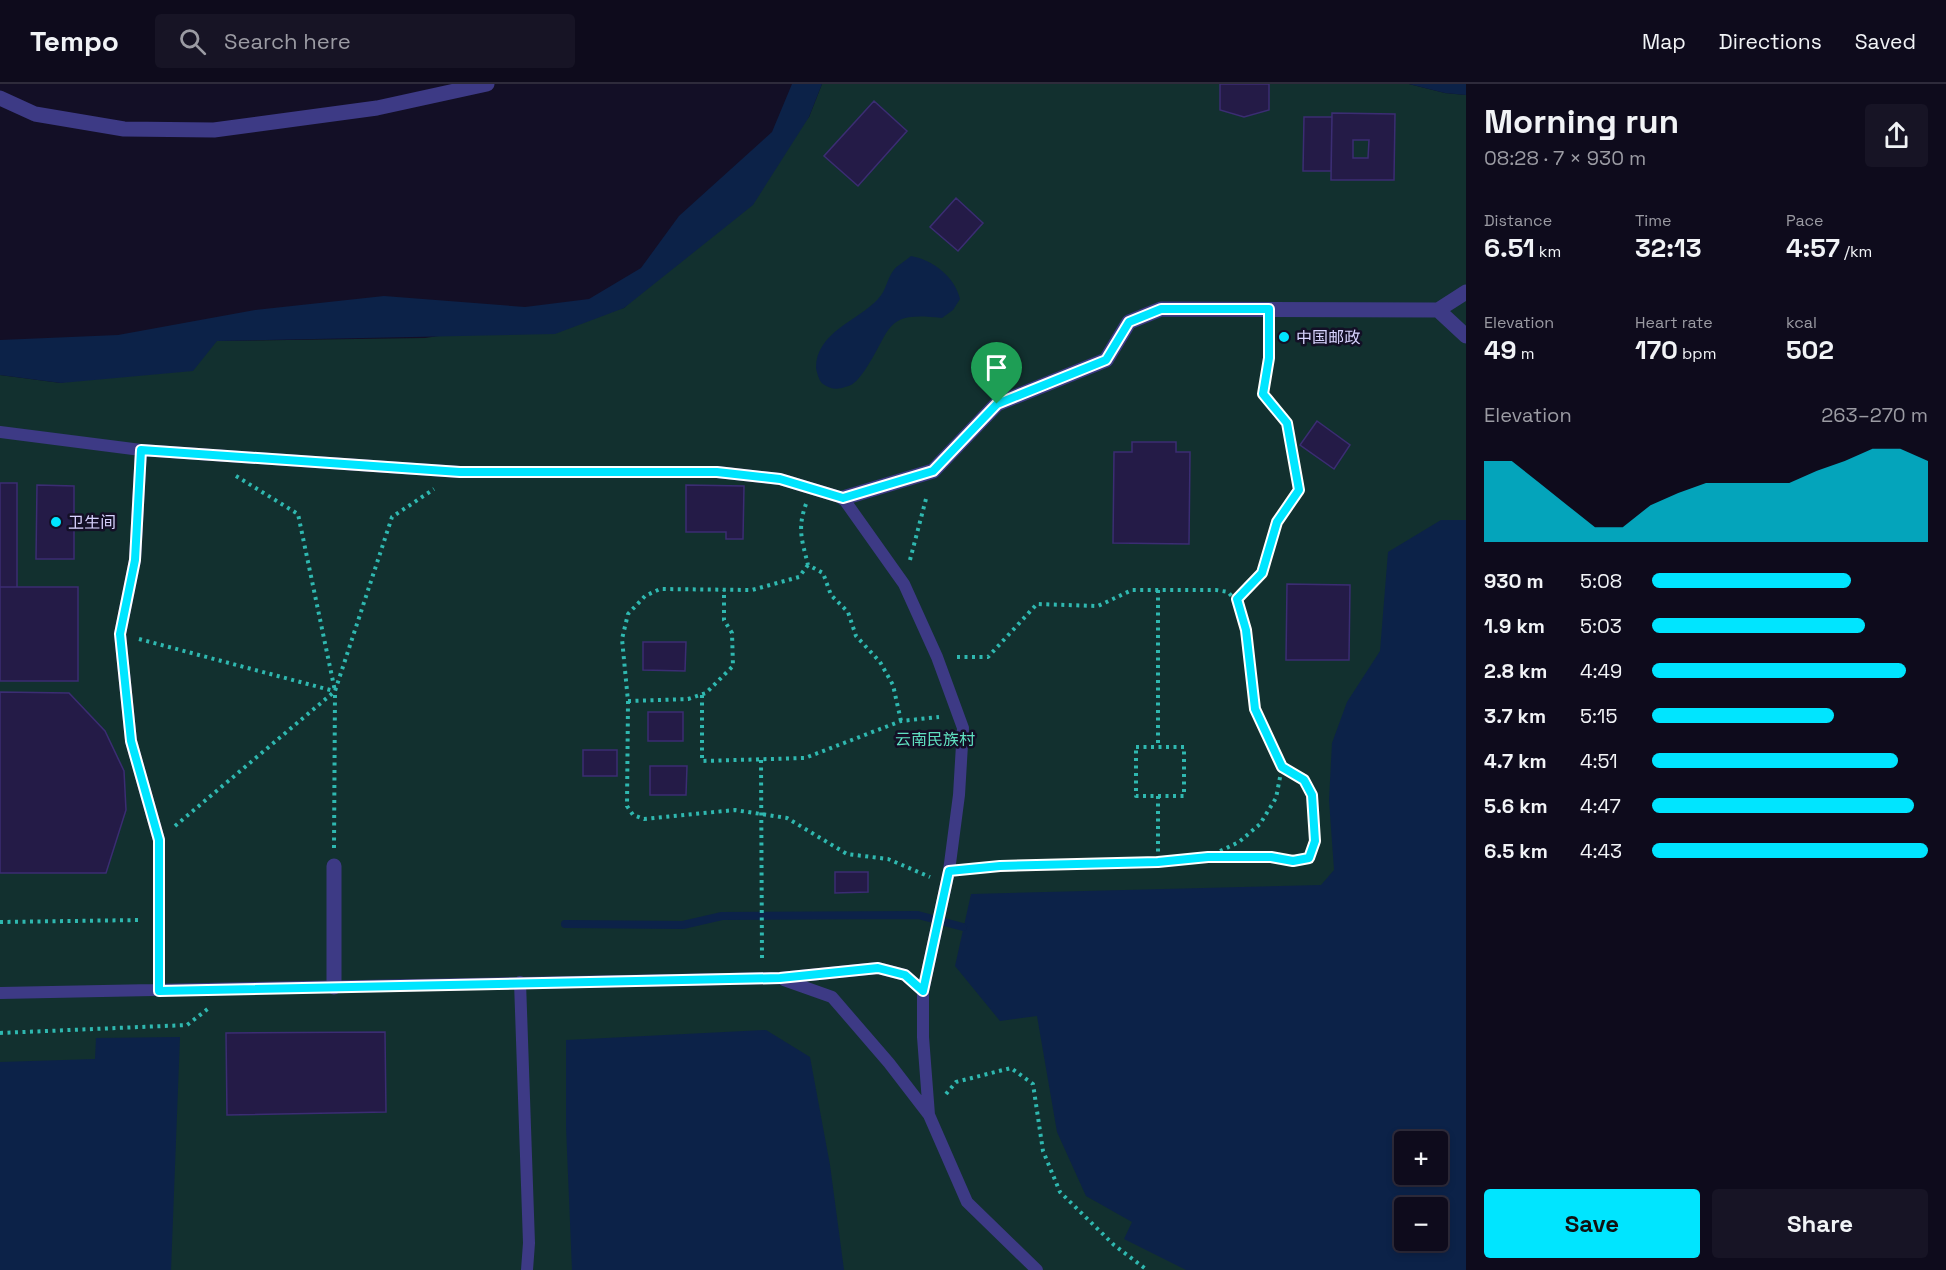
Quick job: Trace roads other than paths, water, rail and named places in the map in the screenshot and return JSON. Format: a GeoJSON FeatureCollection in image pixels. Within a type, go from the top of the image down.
{"type":"FeatureCollection","features":[{"type":"Feature","properties":{"kind":"street"},"geometry":{"type":"LineString","coordinates":[[0,98],[35,114],[124,129],[214,130],[377,108],[487,84]]}},
{"type":"Feature","properties":{"kind":"street"},"geometry":{"type":"LineString","coordinates":[[843,498],[933,471],[997,404],[1106,360],[1129,322],[1161,309],[1438,310],[1466,292]]}},
{"type":"Feature","properties":{"kind":"street"},"geometry":{"type":"LineString","coordinates":[[1438,310],[1466,336]]}},
{"type":"Feature","properties":{"kind":"street"},"geometry":{"type":"LineString","coordinates":[[334,866],[334,987]]}},
{"type":"Feature","properties":{"kind":"lane"},"geometry":{"type":"LineString","coordinates":[[0,432],[141,450],[460,472],[717,472],[780,479],[843,498],[904,584],[937,657],[963,728],[947,879],[923,991],[923,1037],[929,1115]]}},
{"type":"Feature","properties":{"kind":"lane"},"geometry":{"type":"LineString","coordinates":[[141,450],[135,560],[120,634],[131,741],[159,840],[157,919],[159,991]]}},
{"type":"Feature","properties":{"kind":"lane"},"geometry":{"type":"LineString","coordinates":[[0,993],[780,978],[878,968],[905,975],[923,991]]}},
{"type":"Feature","properties":{"kind":"lane"},"geometry":{"type":"LineString","coordinates":[[780,978],[832,997],[889,1063],[929,1115],[967,1202],[1037,1270]]}},
{"type":"Feature","properties":{"kind":"lane"},"geometry":{"type":"LineString","coordinates":[[520,982],[529,1243],[527,1270]]}},
{"type":"Feature","properties":{"kind":"water"},"geometry":{"type":"Polygon","coordinates":[[[792,84],[822,84],[809,117],[753,205],[624,308],[555,334],[217,341],[193,371],[61,383],[0,375],[0,340],[118,335],[255,310],[384,296],[525,307],[589,299],[641,268],[679,216],[772,132],[792,84]]]}},
{"type":"Feature","properties":{"kind":"water"},"geometry":{"type":"Polygon","coordinates":[[[1409,84],[1466,84],[1466,95],[1445,93],[1409,84]]]}},
{"type":"Feature","properties":{"kind":"water"},"geometry":{"type":"Polygon","coordinates":[[[911,256],[927,261],[948,277],[960,299],[953,310],[942,318],[909,317],[899,320],[886,333],[865,370],[854,383],[836,389],[823,384],[816,368],[823,345],[830,336],[878,299],[893,271],[911,256]]]}},
{"type":"Feature","properties":{"kind":"water"},"geometry":{"type":"Polygon","coordinates":[[[1441,520],[1466,520],[1466,1270],[1186,1270],[1124,1239],[1132,1222],[1086,1196],[1057,1132],[1037,1016],[1000,1021],[955,966],[971,894],[1321,885],[1334,870],[1329,800],[1332,743],[1347,702],[1380,651],[1388,552],[1441,520]]]}},
{"type":"Feature","properties":{"kind":"water"},"geometry":{"type":"Polygon","coordinates":[[[766,1030],[810,1057],[830,1165],[844,1270],[572,1270],[566,1127],[566,1040],[766,1030]]]}},
{"type":"Feature","properties":{"kind":"water"},"geometry":{"type":"Polygon","coordinates":[[[180,1037],[171,1270],[0,1270],[0,1062],[95,1059],[96,1038],[180,1037]]]}},
{"type":"Feature","properties":{"kind":"waterway"},"geometry":{"type":"LineString","coordinates":[[565,924],[683,925],[722,916],[918,915],[963,927]]}},
{"type":"Feature","properties":{"kind":"place","name":"中国邮政"},"geometry":{"type":"Point","coordinates":[1284,337]}},
{"type":"Feature","properties":{"kind":"place","name":"卫生间"},"geometry":{"type":"Point","coordinates":[56,522]}},
{"type":"Feature","properties":{"kind":"park label","name":"云南民族村"},"geometry":{"type":"Point","coordinates":[935,739]}}]}
